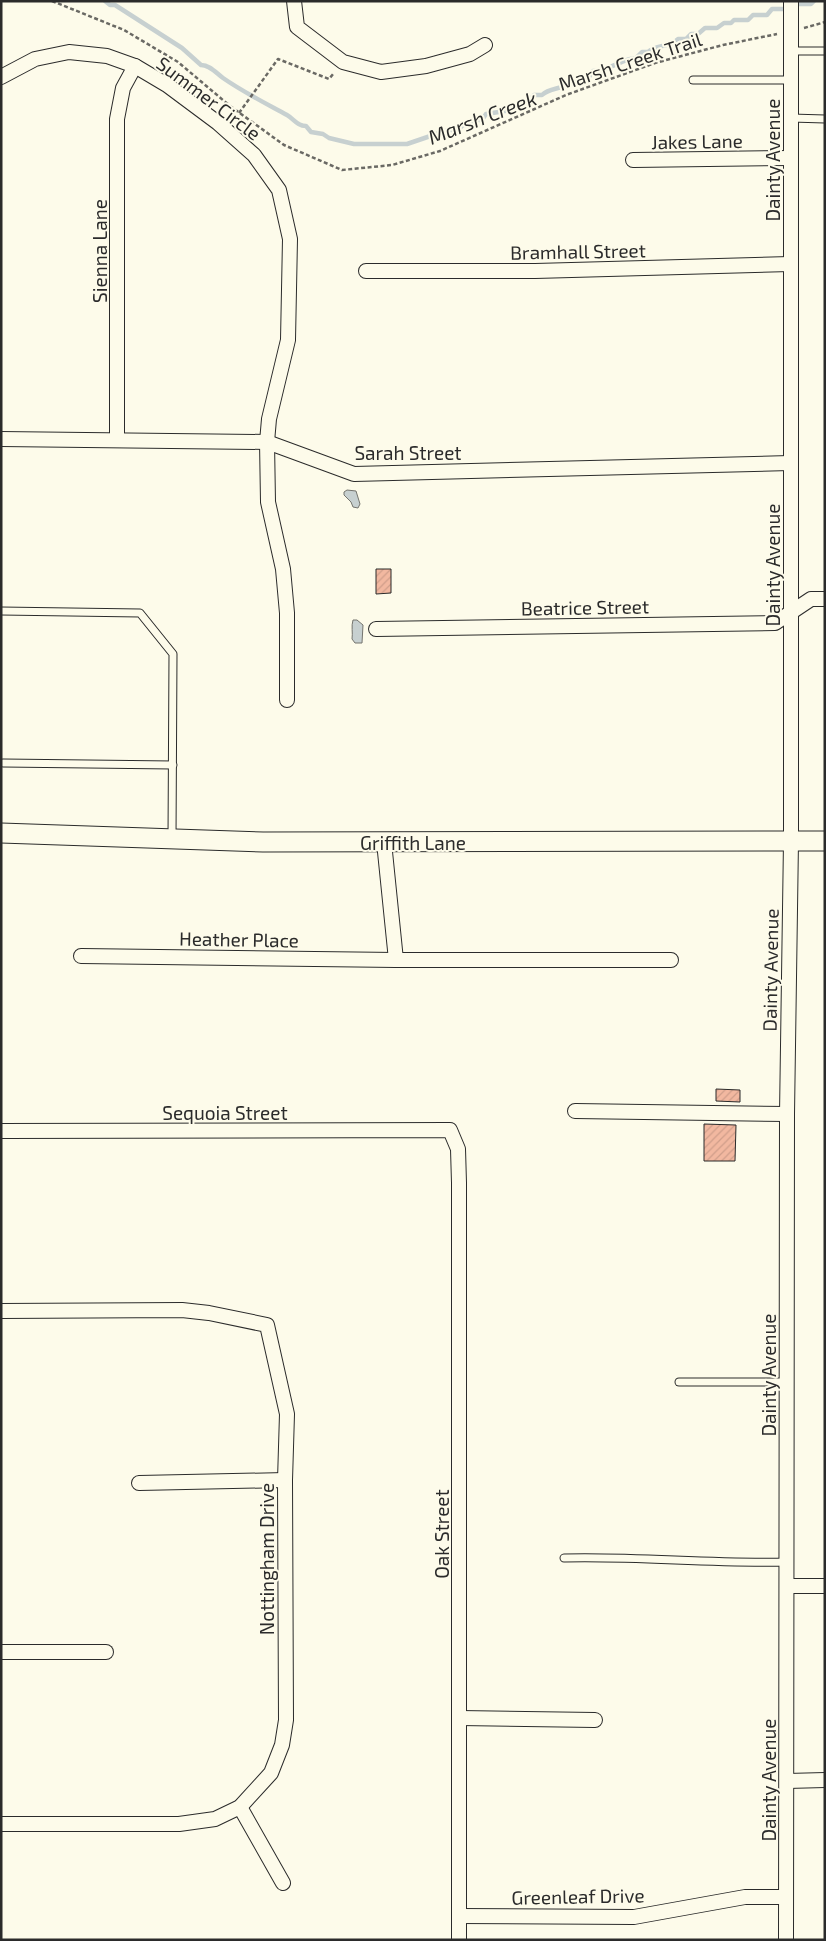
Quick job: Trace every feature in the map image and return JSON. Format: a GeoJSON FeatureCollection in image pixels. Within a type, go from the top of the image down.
{"type":"FeatureCollection","features":[{"type":"Feature","properties":{"kind":"street"},"geometry":{"type":"LineString","coordinates":[[294,1],[297,27],[343,62],[381,72],[417,67],[470,54],[485,45]]}},
{"type":"Feature","properties":{"kind":"street","name":"Dainty Avenue"},"geometry":{"type":"LineString","coordinates":[[786,1940],[787,1114],[791,841],[791,1]]}},
{"type":"Feature","properties":{"kind":"street","name":"Summer Circle"},"geometry":{"type":"LineString","coordinates":[[1,77],[35,59],[69,52],[107,56],[135,66],[167,85],[218,123],[254,155],[280,190],[290,239],[288,340],[269,419],[267,442],[268,502],[283,569],[286,612],[286,700]]}},
{"type":"Feature","properties":{"kind":"street","name":"Sienna Lane"},"geometry":{"type":"LineString","coordinates":[[117,440],[118,119],[123,88],[135,66]]}},
{"type":"Feature","properties":{"kind":"street","name":"Jakes Lane"},"geometry":{"type":"LineString","coordinates":[[634,160],[791,158]]}},
{"type":"Feature","properties":{"kind":"street","name":"Bramhall Street"},"geometry":{"type":"LineString","coordinates":[[366,271],[535,271],[790,264]]}},
{"type":"Feature","properties":{"kind":"street","name":"Sarah Street"},"geometry":{"type":"LineString","coordinates":[[1,439],[267,442],[354,474],[790,462]]}},
{"type":"Feature","properties":{"kind":"street","name":"Beatrice Street"},"geometry":{"type":"LineString","coordinates":[[376,629],[775,623],[811,599],[825,599]]}},
{"type":"Feature","properties":{"kind":"street","name":"Griffith Lane"},"geometry":{"type":"LineString","coordinates":[[1,833],[263,842],[825,841]]}},
{"type":"Feature","properties":{"kind":"street"},"geometry":{"type":"LineString","coordinates":[[384,842],[396,960]]}},
{"type":"Feature","properties":{"kind":"street","name":"Heather Place"},"geometry":{"type":"LineString","coordinates":[[81,956],[396,960],[671,960]]}},
{"type":"Feature","properties":{"kind":"street"},"geometry":{"type":"LineString","coordinates":[[575,1111],[787,1114]]}},
{"type":"Feature","properties":{"kind":"street","name":"Sequoia Street"},"geometry":{"type":"LineString","coordinates":[[1,1131],[450,1130]]}},
{"type":"Feature","properties":{"kind":"street","name":"Oak Street"},"geometry":{"type":"LineString","coordinates":[[450,1130],[458,1149],[459,1174],[459,1940]]}},
{"type":"Feature","properties":{"kind":"street","name":"Nottingham Drive"},"geometry":{"type":"LineString","coordinates":[[1,1311],[182,1310],[209,1313],[268,1325],[286,1414],[286,1720],[282,1745],[271,1773],[240,1807],[215,1819],[179,1824],[1,1824]]}},
{"type":"Feature","properties":{"kind":"street"},"geometry":{"type":"LineString","coordinates":[[139,1482],[285,1480]]}},
{"type":"Feature","properties":{"kind":"street"},"geometry":{"type":"LineString","coordinates":[[787,1586],[825,1586]]}},
{"type":"Feature","properties":{"kind":"street"},"geometry":{"type":"LineString","coordinates":[[1,1652],[106,1652]]}},
{"type":"Feature","properties":{"kind":"street"},"geometry":{"type":"LineString","coordinates":[[460,1718],[595,1720]]}},
{"type":"Feature","properties":{"kind":"street"},"geometry":{"type":"LineString","coordinates":[[787,1781],[825,1780]]}},
{"type":"Feature","properties":{"kind":"street"},"geometry":{"type":"LineString","coordinates":[[240,1807],[283,1883]]}},
{"type":"Feature","properties":{"kind":"street","name":"Greenleaf Drive"},"geometry":{"type":"LineString","coordinates":[[459,1916],[634,1917],[745,1897],[786,1897]]}},
{"type":"Feature","properties":{"kind":"lane"},"geometry":{"type":"LineString","coordinates":[[791,51],[825,51]]}},
{"type":"Feature","properties":{"kind":"lane"},"geometry":{"type":"LineString","coordinates":[[693,80],[791,80]]}},
{"type":"Feature","properties":{"kind":"lane"},"geometry":{"type":"LineString","coordinates":[[791,118],[825,119]]}},
{"type":"Feature","properties":{"kind":"lane"},"geometry":{"type":"LineString","coordinates":[[1,611],[140,613],[173,654],[172,839]]}},
{"type":"Feature","properties":{"kind":"lane"},"geometry":{"type":"LineString","coordinates":[[3,763],[173,765]]}},
{"type":"Feature","properties":{"kind":"lane"},"geometry":{"type":"LineString","coordinates":[[679,1382],[787,1382]]}},
{"type":"Feature","properties":{"kind":"lane"},"geometry":{"type":"LineString","coordinates":[[564,1558],[608,1557],[750,1563],[787,1562]]}},
{"type":"Feature","properties":{"kind":"path","name":"Marsh Creek Trail"},"geometry":{"type":"LineString","coordinates":[[52,1],[124,30],[178,62],[239,113],[284,145],[342,170],[392,165],[440,151],[566,95],[656,63],[791,28],[825,22]]}},
{"type":"Feature","properties":{"kind":"path"},"geometry":{"type":"LineString","coordinates":[[239,113],[278,59],[329,78],[343,62]]}},
{"type":"Feature","properties":{"kind":"shaded area"},"geometry":{"type":"Polygon","coordinates":[[[347,490],[356,491],[360,504],[358,508],[353,507],[344,495],[344,492],[347,490]]]}},
{"type":"Feature","properties":{"kind":"shaded area"},"geometry":{"type":"Polygon","coordinates":[[[353,620],[357,620],[363,625],[362,643],[355,643],[352,639],[353,620]]]}},
{"type":"Feature","properties":{"kind":"building"},"geometry":{"type":"Polygon","coordinates":[[[376,569],[391,569],[391,593],[376,594],[376,569]]]}},
{"type":"Feature","properties":{"kind":"building"},"geometry":{"type":"Polygon","coordinates":[[[716,1089],[740,1090],[740,1102],[716,1101],[716,1089]]]}},
{"type":"Feature","properties":{"kind":"building"},"geometry":{"type":"Polygon","coordinates":[[[704,1124],[736,1125],[735,1161],[704,1161],[704,1124]]]}},
{"type":"Feature","properties":{"kind":"waterway","name":"Marsh Creek"},"geometry":{"type":"LineString","coordinates":[[105,1],[110,5],[115,5],[182,48],[201,65],[210,68],[238,88],[287,115],[298,124],[306,126],[311,132],[354,144],[407,144],[448,130],[458,130],[463,125],[471,125],[476,120],[482,120],[486,114],[505,111],[510,106],[519,106],[524,101],[529,101],[534,95],[542,95],[545,92],[571,82],[579,82],[584,77],[589,77],[593,71],[605,69],[636,58],[642,52],[648,52],[671,44],[678,39],[686,39],[691,34],[698,34],[705,28],[717,28],[724,23],[731,23],[734,20],[748,20],[753,15],[767,15],[772,9],[786,9],[791,4],[811,4],[814,1]]}}]}
